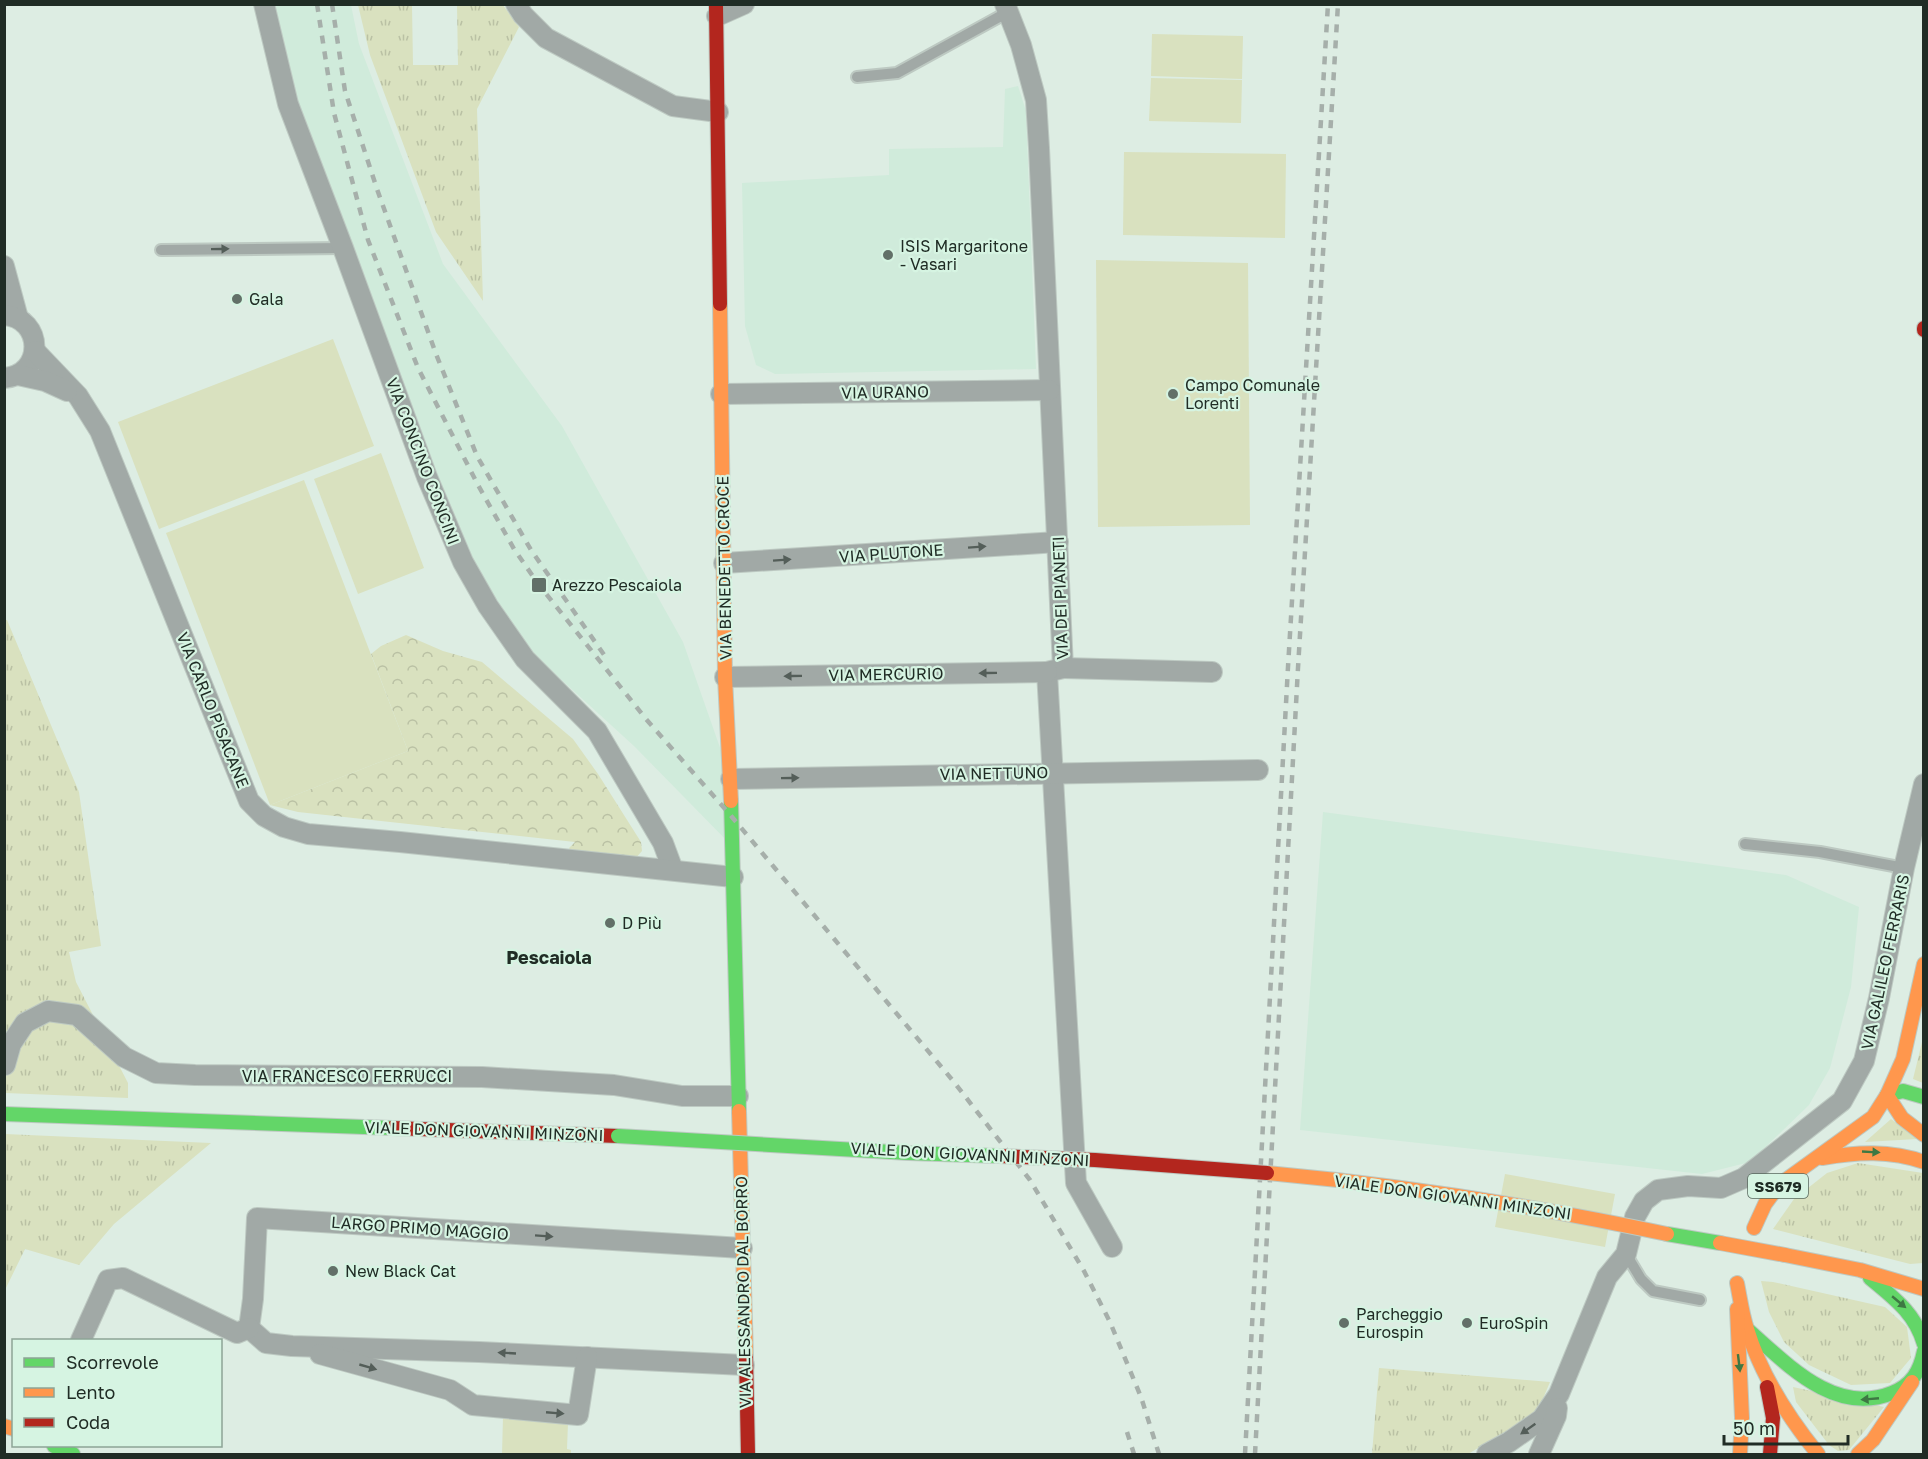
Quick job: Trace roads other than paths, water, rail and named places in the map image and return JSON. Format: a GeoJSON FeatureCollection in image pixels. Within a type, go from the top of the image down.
{"type":"FeatureCollection","features":[{"type":"Feature","properties":{"kind":"main road","name":"VIA BENEDETTO CROCE"},"geometry":{"type":"LineString","coordinates":[[717,10],[725,677],[731,779],[740,1130]]}},
{"type":"Feature","properties":{"kind":"main road","name":"SS679"},"geometry":{"type":"LineString","coordinates":[[1754,1228],[1765,1204],[1779,1185],[1872,1117],[1887,1095],[1904,1059],[1923,964]]}},
{"type":"Feature","properties":{"kind":"main road"},"geometry":{"type":"LineString","coordinates":[[1923,1097],[1903,1091],[1887,1095],[1892,1108],[1904,1121],[1923,1135]]}},
{"type":"Feature","properties":{"kind":"main road","name":"VIALE DON GIOVANNI MINZONI"},"geometry":{"type":"LineString","coordinates":[[4,1114],[740,1141],[909,1153],[1094,1160],[1254,1171],[1408,1187],[1578,1215],[1860,1270],[1923,1289]]}},
{"type":"Feature","properties":{"kind":"main road","name":"VIA ALESSANDRO DAL BORRO"},"geometry":{"type":"LineString","coordinates":[[740,1130],[748,1455]]}},
{"type":"Feature","properties":{"kind":"main road"},"geometry":{"type":"LineString","coordinates":[[1818,1158],[1856,1152],[1892,1154],[1923,1162]]}},
{"type":"Feature","properties":{"kind":"main road"},"geometry":{"type":"LineString","coordinates":[[1860,1270],[1923,1275]]}},
{"type":"Feature","properties":{"kind":"main road"},"geometry":{"type":"LineString","coordinates":[[1860,1270],[1912,1313],[1921,1329],[1923,1344]]}},
{"type":"Feature","properties":{"kind":"main road"},"geometry":{"type":"LineString","coordinates":[[1740,1455],[1743,1422],[1737,1349],[1737,1283],[1748,1330],[1763,1368],[1803,1436],[1818,1455]]}},
{"type":"Feature","properties":{"kind":"main road"},"geometry":{"type":"LineString","coordinates":[[1748,1330],[1803,1376],[1830,1394],[1856,1400],[1874,1400],[1893,1394],[1912,1382]]}},
{"type":"Feature","properties":{"kind":"main road"},"geometry":{"type":"LineString","coordinates":[[1858,1455],[1873,1440],[1912,1382],[1921,1365],[1923,1351]]}},
{"type":"Feature","properties":{"kind":"main road"},"geometry":{"type":"LineString","coordinates":[[1763,1368],[1773,1418],[1770,1455]]}},
{"type":"Feature","properties":{"kind":"main road"},"geometry":{"type":"LineString","coordinates":[[1881,1453],[1899,1425]]}},
{"type":"Feature","properties":{"kind":"street","name":"VIA CONCINO CONCINI"},"geometry":{"type":"LineString","coordinates":[[264,4],[288,104],[427,477],[463,562],[488,606],[525,659],[597,731],[663,843],[673,870]]}},
{"type":"Feature","properties":{"kind":"street"},"geometry":{"type":"LineString","coordinates":[[516,4],[523,15],[546,38],[674,106],[718,112]]}},
{"type":"Feature","properties":{"kind":"street"},"geometry":{"type":"LineString","coordinates":[[717,10],[744,4]]}},
{"type":"Feature","properties":{"kind":"street","name":"VIA DEI PIANETI"},"geometry":{"type":"LineString","coordinates":[[1006,8],[1021,45],[1035,100],[1058,542],[1053,772],[1076,1183],[1112,1247]]}},
{"type":"Feature","properties":{"kind":"street"},"geometry":{"type":"LineString","coordinates":[[4,266],[11,316],[31,332],[35,341],[32,361],[26,369],[11,377]]}},
{"type":"Feature","properties":{"kind":"street","name":"VIA CARLO PISACANE"},"geometry":{"type":"LineString","coordinates":[[35,351],[78,396],[100,431],[249,801],[264,816],[284,827],[308,834],[733,877]]}},
{"type":"Feature","properties":{"kind":"street"},"geometry":{"type":"LineString","coordinates":[[11,377],[45,381],[78,396]]}},
{"type":"Feature","properties":{"kind":"street","name":"VIA URANO"},"geometry":{"type":"LineString","coordinates":[[721,394],[1049,390]]}},
{"type":"Feature","properties":{"kind":"street","name":"VIA PLUTONE"},"geometry":{"type":"LineString","coordinates":[[724,563],[1058,542]]}},
{"type":"Feature","properties":{"kind":"street","name":"VIA MERCURIO"},"geometry":{"type":"LineString","coordinates":[[725,677],[1055,670],[1212,672]]}},
{"type":"Feature","properties":{"kind":"street","name":"VIA NETTUNO"},"geometry":{"type":"LineString","coordinates":[[731,779],[1258,770]]}},
{"type":"Feature","properties":{"kind":"street","name":"VIA GALILEO FERRARIS"},"geometry":{"type":"LineString","coordinates":[[1626,1254],[1635,1216],[1644,1201],[1658,1190],[1689,1186],[1721,1188],[1744,1178],[1842,1101],[1864,1061],[1923,784]]}},
{"type":"Feature","properties":{"kind":"street","name":"VIA FRANCESCO FERRUCCI"},"geometry":{"type":"LineString","coordinates":[[5,1065],[11,1044],[25,1023],[48,1011],[77,1015],[124,1057],[156,1072],[482,1077],[614,1085],[682,1096],[738,1096]]}},
{"type":"Feature","properties":{"kind":"street","name":"LARGO PRIMO MAGGIO"},"geometry":{"type":"LineString","coordinates":[[249,1328],[253,1299],[254,1218],[742,1248]]}},
{"type":"Feature","properties":{"kind":"street"},"geometry":{"type":"LineString","coordinates":[[1497,1453],[1542,1419],[1559,1394],[1607,1278],[1626,1254]]}},
{"type":"Feature","properties":{"kind":"street"},"geometry":{"type":"LineString","coordinates":[[82,1339],[108,1280],[123,1278],[237,1334],[249,1328],[266,1343],[291,1346],[744,1365]]}},
{"type":"Feature","properties":{"kind":"street"},"geometry":{"type":"LineString","coordinates":[[291,1346],[450,1390],[473,1405],[578,1415],[587,1357]]}},
{"type":"Feature","properties":{"kind":"street"},"geometry":{"type":"LineString","coordinates":[[1539,1455],[1556,1416],[1559,1394]]}},
{"type":"Feature","properties":{"kind":"lane"},"geometry":{"type":"LineString","coordinates":[[857,77],[897,73],[1006,8]]}},
{"type":"Feature","properties":{"kind":"lane"},"geometry":{"type":"LineString","coordinates":[[161,250],[343,248]]}},
{"type":"Feature","properties":{"kind":"lane"},"geometry":{"type":"LineString","coordinates":[[1745,844],[1820,852],[1904,868]]}},
{"type":"Feature","properties":{"kind":"lane"},"geometry":{"type":"LineString","coordinates":[[1626,1254],[1641,1279],[1653,1291],[1700,1300]]}},
{"type":"Feature","properties":{"kind":"railway"},"geometry":{"type":"LineString","coordinates":[[317,4],[334,113],[368,240],[418,368],[478,485],[514,549],[539,585],[646,719],[732,817],[954,1082],[1030,1180],[1084,1271],[1110,1322],[1141,1397],[1159,1454]]}},
{"type":"Feature","properties":{"kind":"railway"},"geometry":{"type":"LineString","coordinates":[[332,4],[345,91],[377,189],[436,354],[477,456],[531,550],[607,659]]}},
{"type":"Feature","properties":{"kind":"railway"},"geometry":{"type":"LineString","coordinates":[[1245,1454],[1288,667],[1328,4]]}},
{"type":"Feature","properties":{"kind":"railway"},"geometry":{"type":"LineString","coordinates":[[1255,1454],[1298,668],[1338,4]]}},
{"type":"Feature","properties":{"kind":"railway"},"geometry":{"type":"LineString","coordinates":[[1127,1432],[1134,1454]]}},
{"type":"Feature","properties":{"kind":"place","name":"ISIS Margaritone - Vasari"},"geometry":{"type":"Point","coordinates":[888,255]}},
{"type":"Feature","properties":{"kind":"place","name":"Gala"},"geometry":{"type":"Point","coordinates":[237,299]}},
{"type":"Feature","properties":{"kind":"place","name":"Campo Comunale Lorenti"},"geometry":{"type":"Point","coordinates":[1173,394]}},
{"type":"Feature","properties":{"kind":"place","name":"Arezzo Pescaiola"},"geometry":{"type":"Point","coordinates":[539,585]}},
{"type":"Feature","properties":{"kind":"place","name":"D Più"},"geometry":{"type":"Point","coordinates":[610,923]}},
{"type":"Feature","properties":{"kind":"place","name":"New Black Cat"},"geometry":{"type":"Point","coordinates":[333,1271]}},
{"type":"Feature","properties":{"kind":"place","name":"Parcheggio Eurospin"},"geometry":{"type":"Point","coordinates":[1344,1323]}},
{"type":"Feature","properties":{"kind":"place","name":"EuroSpin"},"geometry":{"type":"Point","coordinates":[1467,1323]}},
{"type":"Feature","properties":{"kind":"district","name":"Pescaiola"},"geometry":{"type":"Point","coordinates":[549,957]}}]}
